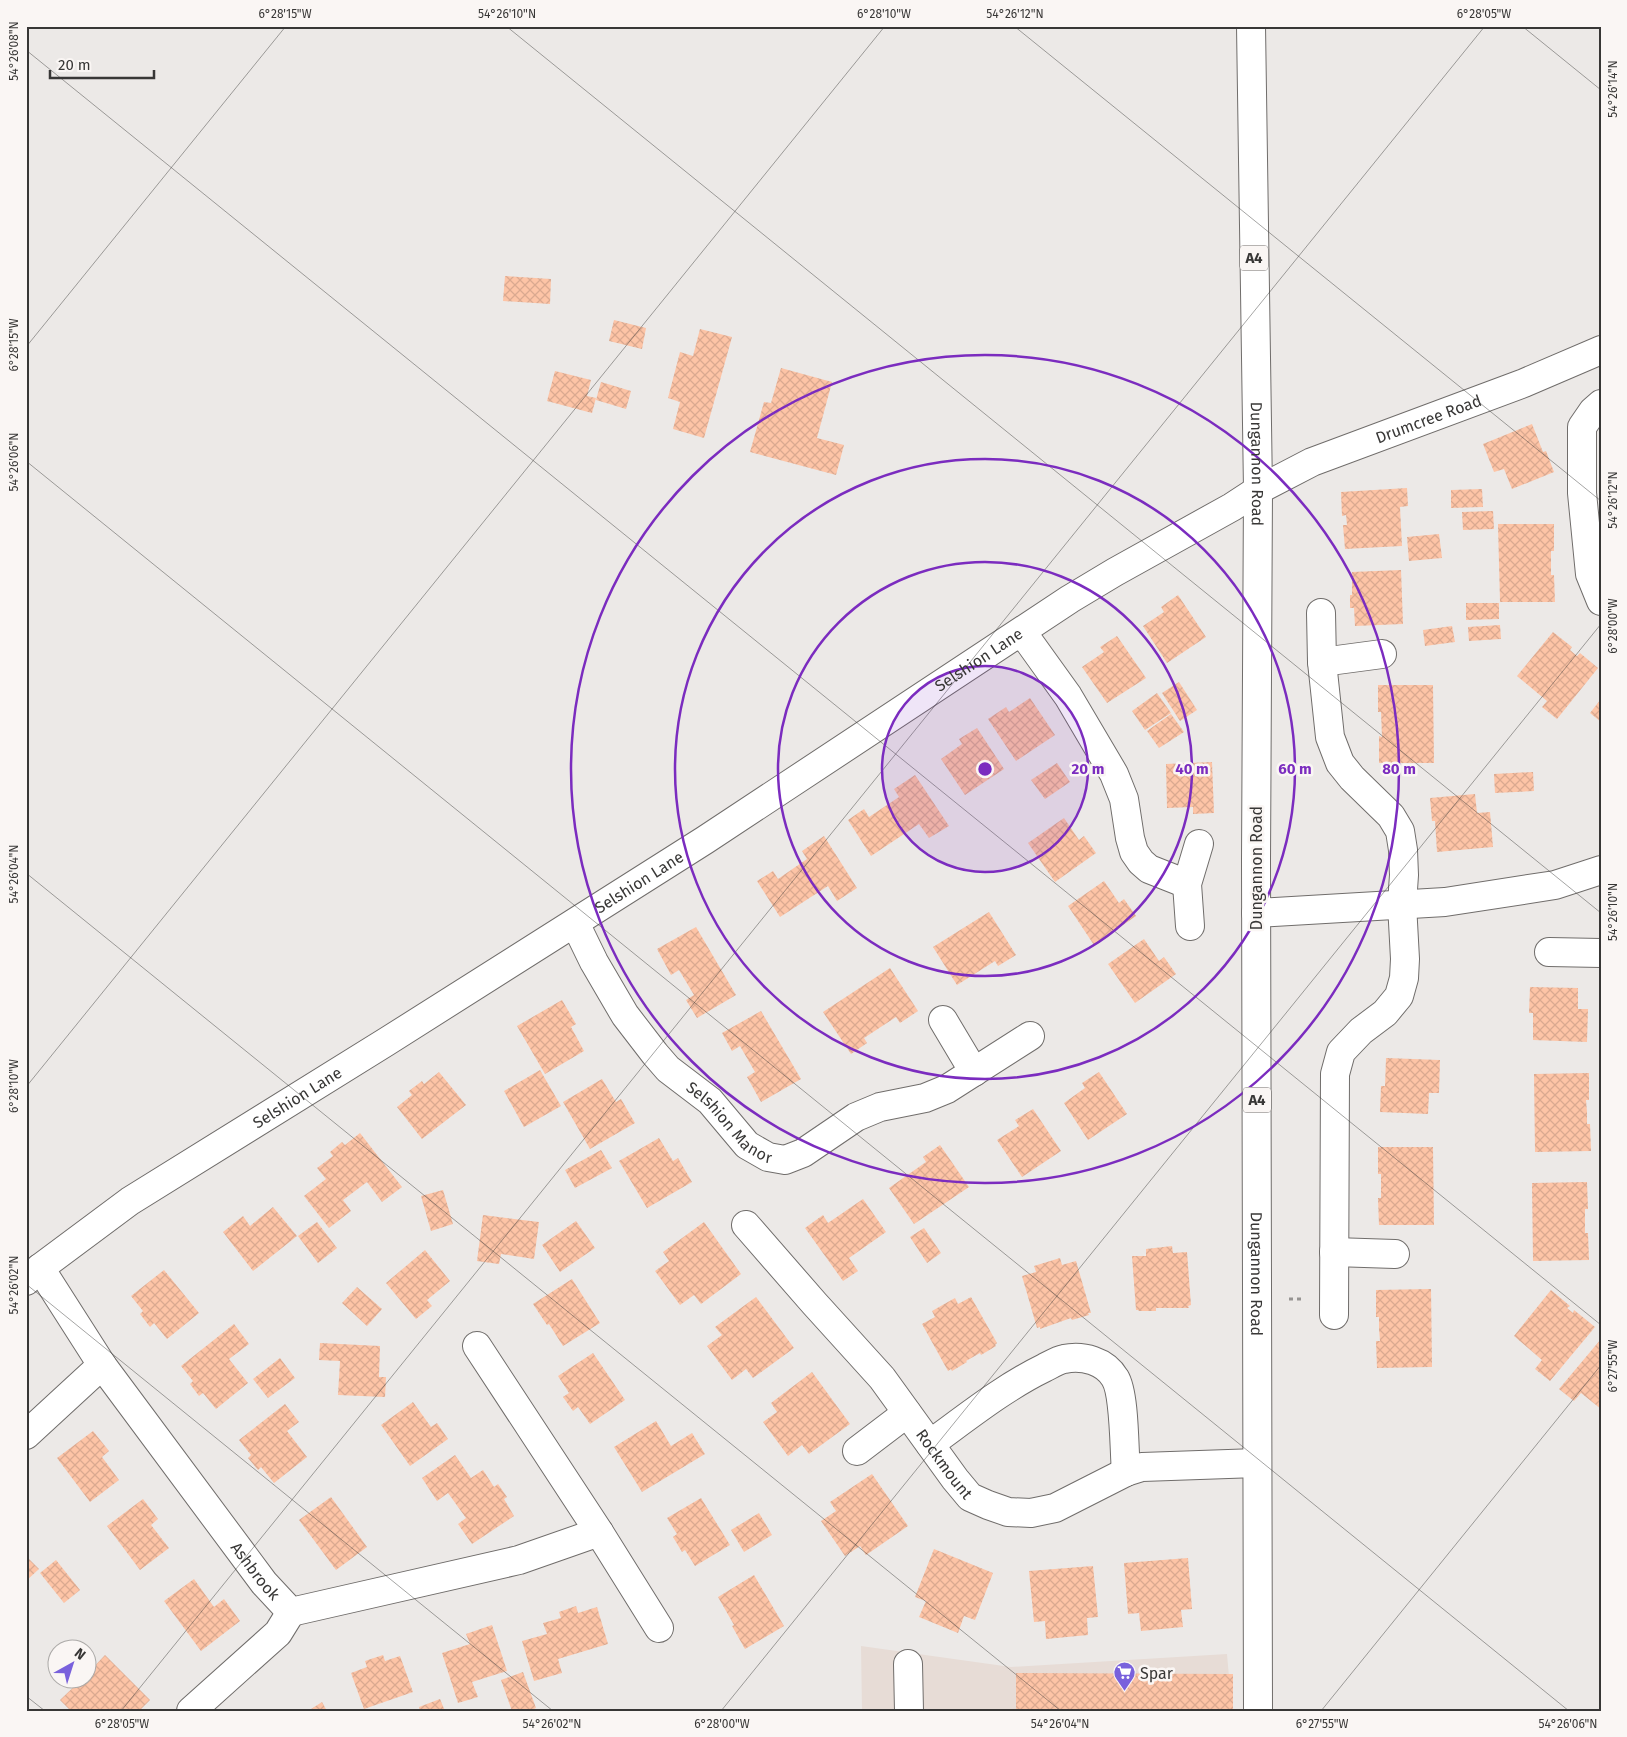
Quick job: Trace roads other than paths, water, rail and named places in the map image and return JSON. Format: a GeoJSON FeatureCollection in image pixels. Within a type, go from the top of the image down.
{"type":"FeatureCollection","features":[{"type":"Feature","properties":{"kind":"street","name":"Dungannon Road"},"geometry":{"type":"LineString","coordinates":[[1251,26],[1258,490],[1256,912],[1258,1711]]}},
{"type":"Feature","properties":{"kind":"street","name":"Drumcree Road"},"geometry":{"type":"LineString","coordinates":[[1258,490],[1312,462],[1524,383],[1601,350]]}},
{"type":"Feature","properties":{"kind":"street"},"geometry":{"type":"LineString","coordinates":[[1601,404],[1593,411],[1582,427],[1582,493],[1590,574],[1601,601]]}},
{"type":"Feature","properties":{"kind":"street","name":"Selshion Lane"},"geometry":{"type":"LineString","coordinates":[[33,1274],[130,1200],[386,1042],[705,840],[1070,599],[1232,507],[1258,490]]}},
{"type":"Feature","properties":{"kind":"street"},"geometry":{"type":"LineString","coordinates":[[1321,613],[1322,662],[1330,737],[1340,763],[1352,778],[1391,816],[1400,831],[1404,875],[1402,904],[1405,959],[1404,978],[1399,996],[1385,1013],[1361,1031],[1341,1052],[1335,1074],[1334,1307]]}},
{"type":"Feature","properties":{"kind":"street"},"geometry":{"type":"LineString","coordinates":[[1022,632],[1068,696],[1114,774],[1124,799],[1134,852],[1149,869],[1187,884]]}},
{"type":"Feature","properties":{"kind":"street"},"geometry":{"type":"LineString","coordinates":[[1322,662],[1382,654]]}},
{"type":"Feature","properties":{"kind":"street"},"geometry":{"type":"LineString","coordinates":[[1190,926],[1187,884],[1198,844]]}},
{"type":"Feature","properties":{"kind":"street"},"geometry":{"type":"LineString","coordinates":[[1256,912],[1445,902],[1554,885],[1601,870]]}},
{"type":"Feature","properties":{"kind":"street","name":"Selshion Manor"},"geometry":{"type":"LineString","coordinates":[[574,923],[625,1015],[655,1054],[668,1069],[710,1101],[747,1145],[768,1157],[785,1160],[804,1153],[856,1118],[880,1107],[925,1098],[947,1089],[1030,1036]]}},
{"type":"Feature","properties":{"kind":"street"},"geometry":{"type":"LineString","coordinates":[[1549,952],[1601,953]]}},
{"type":"Feature","properties":{"kind":"street"},"geometry":{"type":"LineString","coordinates":[[943,1020],[974,1072]]}},
{"type":"Feature","properties":{"kind":"street","name":"Rockmount"},"geometry":{"type":"LineString","coordinates":[[746,1225],[882,1378],[970,1497],[1008,1512],[1031,1512],[1055,1508],[1126,1472],[1142,1467],[1257,1463]]}},
{"type":"Feature","properties":{"kind":"street"},"geometry":{"type":"LineString","coordinates":[[1334,1252],[1395,1254]]}},
{"type":"Feature","properties":{"kind":"street","name":"Ashbrook"},"geometry":{"type":"LineString","coordinates":[[33,1274],[264,1582],[291,1612],[519,1560],[599,1532]]}},
{"type":"Feature","properties":{"kind":"street"},"geometry":{"type":"LineString","coordinates":[[477,1346],[599,1532],[659,1628]]}},
{"type":"Feature","properties":{"kind":"street"},"geometry":{"type":"LineString","coordinates":[[930,1444],[984,1405],[1032,1374],[1064,1359],[1081,1358],[1097,1362],[1108,1370],[1119,1388],[1126,1472]]}},
{"type":"Feature","properties":{"kind":"street"},"geometry":{"type":"LineString","coordinates":[[26,1435],[102,1365]]}},
{"type":"Feature","properties":{"kind":"street"},"geometry":{"type":"LineString","coordinates":[[857,1451],[907,1413]]}},
{"type":"Feature","properties":{"kind":"street"},"geometry":{"type":"LineString","coordinates":[[191,1711],[278,1633],[291,1612]]}},
{"type":"Feature","properties":{"kind":"street"},"geometry":{"type":"LineString","coordinates":[[908,1664],[909,1711]]}},
{"type":"Feature","properties":{"kind":"place","name":"Spar"},"geometry":{"type":"Point","coordinates":[1124,1692]}}]}
